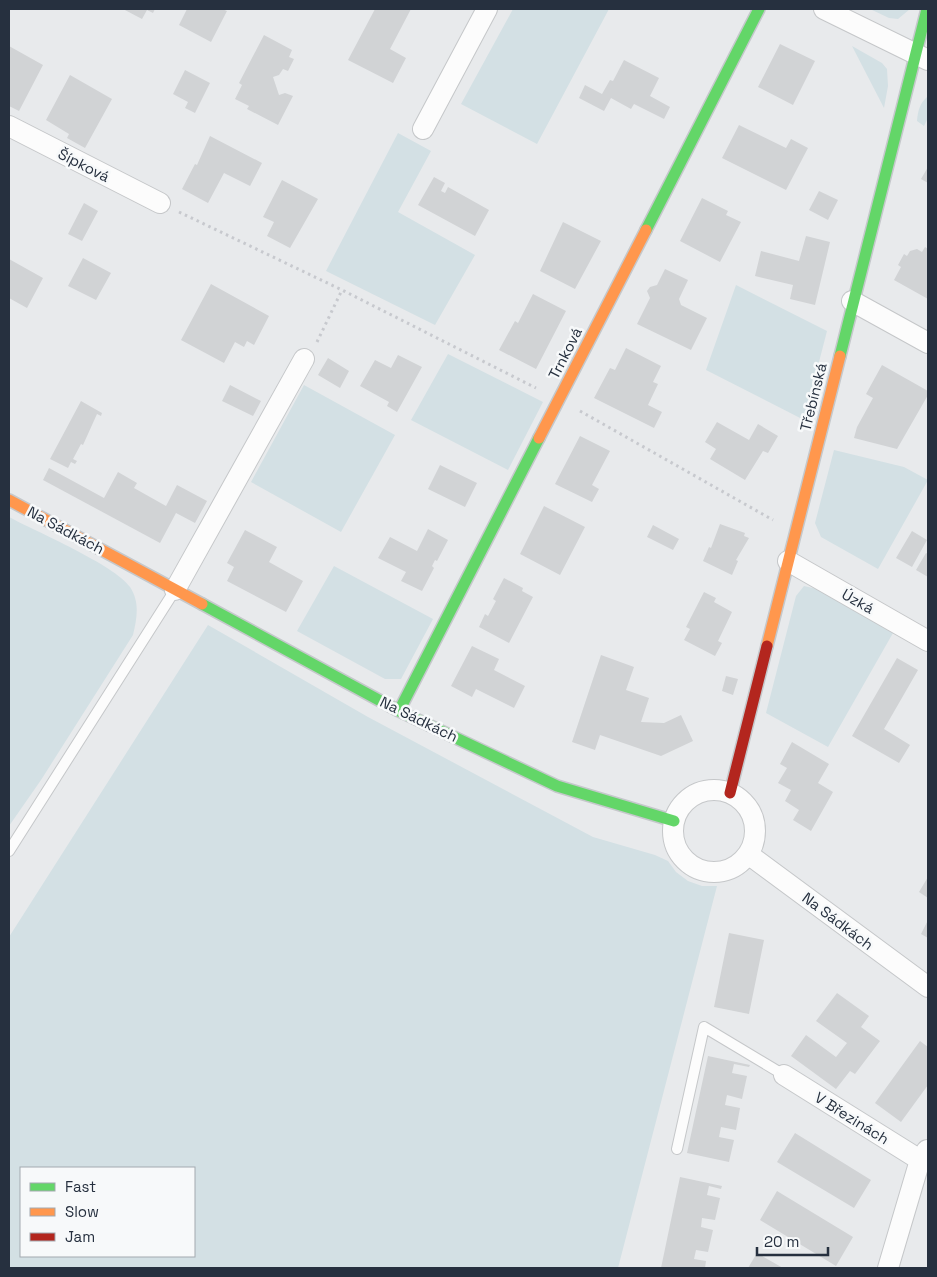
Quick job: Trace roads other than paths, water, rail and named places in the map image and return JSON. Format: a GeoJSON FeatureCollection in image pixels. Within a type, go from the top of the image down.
{"type":"FeatureCollection","features":[{"type":"Feature","properties":{"kind":"street"},"geometry":{"type":"LineString","coordinates":[[423,130],[487,9]]}},
{"type":"Feature","properties":{"kind":"street","name":"Trnková"},"geometry":{"type":"LineString","coordinates":[[399,711],[759,9]]}},
{"type":"Feature","properties":{"kind":"street"},"geometry":{"type":"LineString","coordinates":[[824,9],[921,57]]}},
{"type":"Feature","properties":{"kind":"street","name":"Třebínská"},"geometry":{"type":"LineString","coordinates":[[730,793],[852,301],[921,57],[927,9]]}},
{"type":"Feature","properties":{"kind":"street","name":"Šípková"},"geometry":{"type":"LineString","coordinates":[[9,126],[160,203]]}},
{"type":"Feature","properties":{"kind":"street"},"geometry":{"type":"LineString","coordinates":[[852,301],[928,344]]}},
{"type":"Feature","properties":{"kind":"street"},"geometry":{"type":"LineString","coordinates":[[175,590],[309,354]]}},
{"type":"Feature","properties":{"kind":"street","name":"Na Sádkách"},"geometry":{"type":"LineString","coordinates":[[9,500],[399,711],[556,786],[674,821]]}},
{"type":"Feature","properties":{"kind":"street","name":"Úzká"},"geometry":{"type":"LineString","coordinates":[[788,561],[928,641]]}},
{"type":"Feature","properties":{"kind":"street"},"geometry":{"type":"LineString","coordinates":[[716,790],[730,793],[740,800],[754,820],[755,832],[748,854],[740,864],[729,870],[716,873],[697,869],[682,858],[675,847],[672,834],[674,821],[684,803],[702,792],[716,790]]}},
{"type":"Feature","properties":{"kind":"street","name":"Na Sádkách"},"geometry":{"type":"LineString","coordinates":[[748,854],[928,987]]}},
{"type":"Feature","properties":{"kind":"street","name":"V Březinách"},"geometry":{"type":"LineString","coordinates":[[784,1075],[924,1154],[888,1268]]}},
{"type":"Feature","properties":{"kind":"lane"},"geometry":{"type":"LineString","coordinates":[[9,851],[175,590]]}},
{"type":"Feature","properties":{"kind":"lane"},"geometry":{"type":"LineString","coordinates":[[677,1149],[704,1027],[784,1075]]}}]}
